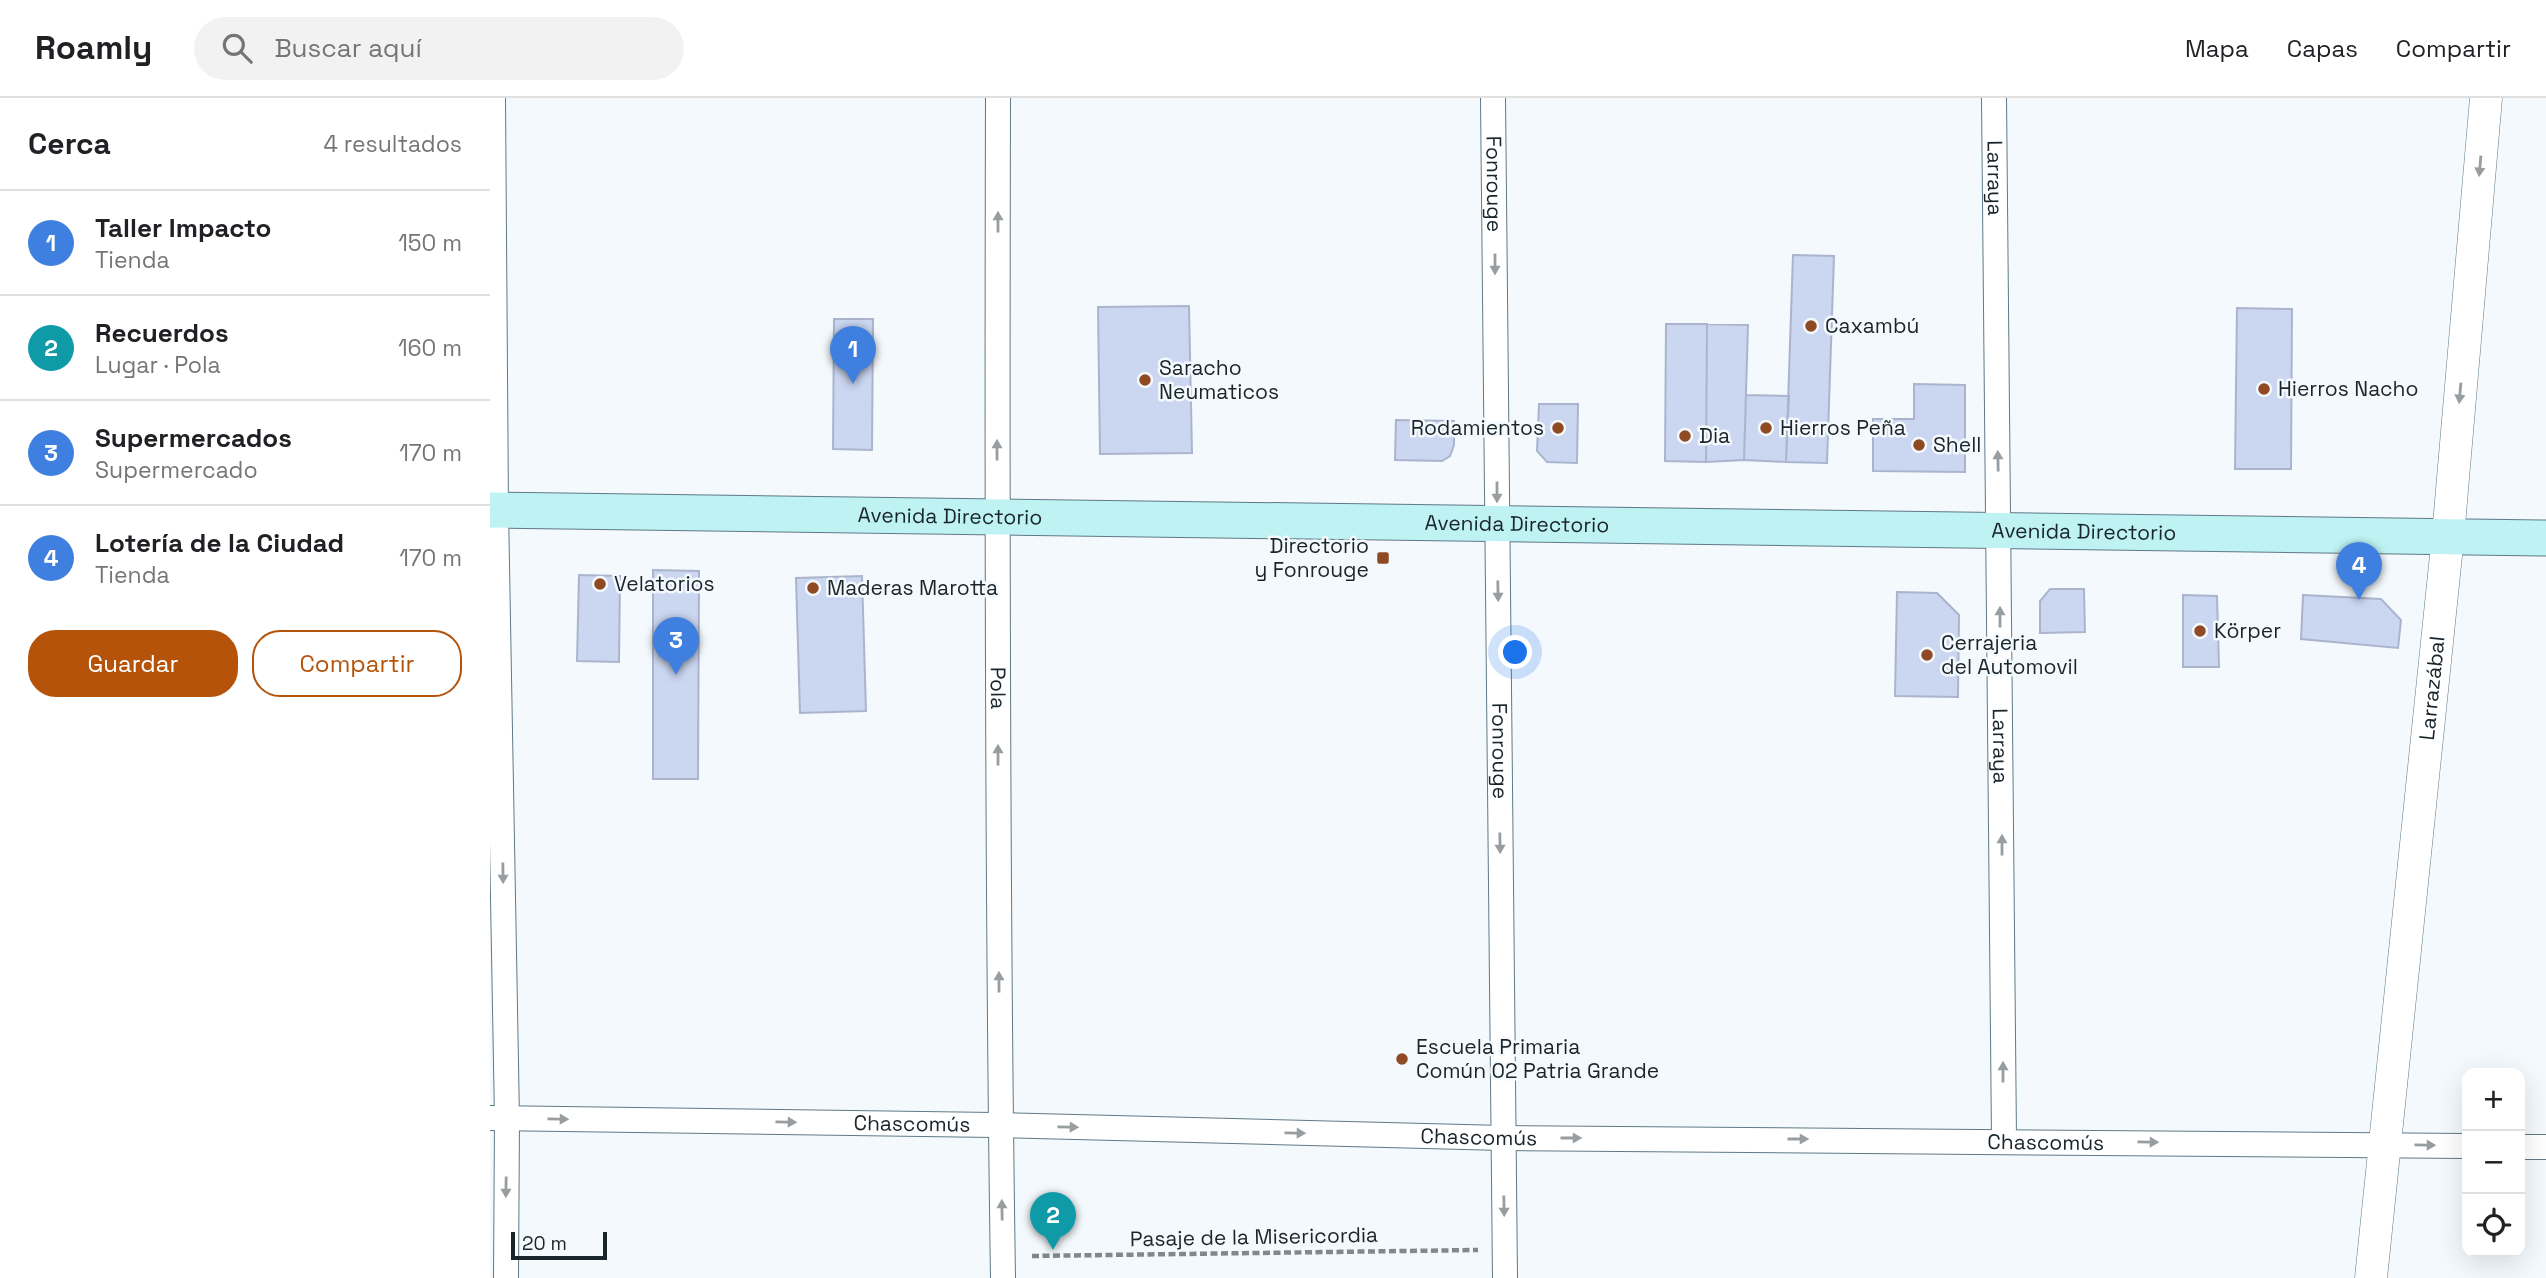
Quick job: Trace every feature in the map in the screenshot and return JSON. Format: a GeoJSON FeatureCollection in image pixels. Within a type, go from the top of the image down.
{"type":"FeatureCollection","features":[{"type":"Feature","properties":{"kind":"main road","name":"Avenida Directorio"},"geometry":{"type":"LineString","coordinates":[[493,510],[2546,538]]}},
{"type":"Feature","properties":{"kind":"street"},"geometry":{"type":"LineString","coordinates":[[493,98],[498,1118],[506,1278]]}},
{"type":"Feature","properties":{"kind":"street","name":"Pola"},"geometry":{"type":"LineString","coordinates":[[998,98],[997,518],[1003,1267]]}},
{"type":"Feature","properties":{"kind":"street","name":"Fonrouge"},"geometry":{"type":"LineString","coordinates":[[1493,98],[1505,1278]]}},
{"type":"Feature","properties":{"kind":"street","name":"Larraya"},"geometry":{"type":"LineString","coordinates":[[1994,98],[2004,1140]]}},
{"type":"Feature","properties":{"kind":"street","name":"Larrazábal"},"geometry":{"type":"LineString","coordinates":[[2371,1278],[2448,536],[2486,98]]}},
{"type":"Feature","properties":{"kind":"street","name":"Chascomús"},"geometry":{"type":"LineString","coordinates":[[498,1118],[1000,1125],[1503,1138],[2004,1140],[2462,1146]]}},
{"type":"Feature","properties":{"kind":"street"},"geometry":{"type":"LineString","coordinates":[[2525,1147],[2546,1147]]}},
{"type":"Feature","properties":{"kind":"path","name":"Pasaje de la Misericordia"},"geometry":{"type":"LineString","coordinates":[[1003,1267],[1505,1250]]}},
{"type":"Feature","properties":{"kind":"building","name":"Caxambú"},"geometry":{"type":"Polygon","coordinates":[[[1793,255],[1834,256],[1827,463],[1786,462],[1793,255]]]}},
{"type":"Feature","properties":{"kind":"building","name":"Saracho Neumaticos"},"geometry":{"type":"Polygon","coordinates":[[[1189,306],[1192,453],[1100,454],[1098,307],[1189,306]]]}},
{"type":"Feature","properties":{"kind":"building","name":"Hierros Nacho"},"geometry":{"type":"Polygon","coordinates":[[[2237,308],[2292,309],[2291,469],[2235,469],[2237,308]]]}},
{"type":"Feature","properties":{"kind":"building"},"geometry":{"type":"Polygon","coordinates":[[[834,319],[873,319],[872,450],[833,449],[834,319]]]}},
{"type":"Feature","properties":{"kind":"building"},"geometry":{"type":"Polygon","coordinates":[[[1666,324],[1707,324],[1706,462],[1665,461],[1666,324]]]}},
{"type":"Feature","properties":{"kind":"building"},"geometry":{"type":"Polygon","coordinates":[[[1707,324],[1748,325],[1744,460],[1706,462],[1707,324]]]}},
{"type":"Feature","properties":{"kind":"building","name":"Shell"},"geometry":{"type":"Polygon","coordinates":[[[1914,384],[1965,385],[1965,472],[1873,471],[1873,419],[1914,419],[1914,384]]]}},
{"type":"Feature","properties":{"kind":"building","name":"Hierros Peña"},"geometry":{"type":"Polygon","coordinates":[[[1746,395],[1789,396],[1786,462],[1744,460],[1746,395]]]}},
{"type":"Feature","properties":{"kind":"building","name":"Rodamientos"},"geometry":{"type":"Polygon","coordinates":[[[1539,404],[1578,404],[1577,463],[1547,462],[1537,451],[1539,404]]]}},
{"type":"Feature","properties":{"kind":"building"},"geometry":{"type":"Polygon","coordinates":[[[1396,420],[1454,421],[1454,445],[1450,456],[1442,461],[1395,460],[1396,420]]]}},
{"type":"Feature","properties":{"kind":"building"},"geometry":{"type":"Polygon","coordinates":[[[653,570],[699,571],[698,779],[653,779],[653,570]]]}},
{"type":"Feature","properties":{"kind":"building"},"geometry":{"type":"Polygon","coordinates":[[[579,575],[620,576],[619,662],[577,661],[579,575]]]}},
{"type":"Feature","properties":{"kind":"building"},"geometry":{"type":"Polygon","coordinates":[[[862,576],[866,711],[800,713],[796,578],[862,576]]]}},
{"type":"Feature","properties":{"kind":"building"},"geometry":{"type":"Polygon","coordinates":[[[2050,589],[2084,589],[2085,632],[2040,633],[2040,601],[2050,589]]]}},
{"type":"Feature","properties":{"kind":"building","name":"Cerrajeria del Automovil"},"geometry":{"type":"Polygon","coordinates":[[[1897,592],[1937,593],[1959,615],[1958,697],[1895,696],[1897,592]]]}},
{"type":"Feature","properties":{"kind":"building","name":"Körper"},"geometry":{"type":"Polygon","coordinates":[[[2183,595],[2217,596],[2219,667],[2183,667],[2183,595]]]}},
{"type":"Feature","properties":{"kind":"building"},"geometry":{"type":"Polygon","coordinates":[[[2303,595],[2381,599],[2401,620],[2398,648],[2301,639],[2303,595]]]}},
{"type":"Feature","properties":{"kind":"place","name":"Caxambú"},"geometry":{"type":"Point","coordinates":[1811,326]}},
{"type":"Feature","properties":{"kind":"place","name":"Saracho Neumaticos"},"geometry":{"type":"Point","coordinates":[1145,380]}},
{"type":"Feature","properties":{"kind":"place","name":"Taller Impacto"},"geometry":{"type":"Point","coordinates":[853,384]}},
{"type":"Feature","properties":{"kind":"place","name":"Hierros Nacho"},"geometry":{"type":"Point","coordinates":[2264,389]}},
{"type":"Feature","properties":{"kind":"place","name":"Rodamientos"},"geometry":{"type":"Point","coordinates":[1558,428]}},
{"type":"Feature","properties":{"kind":"place","name":"Hierros Peña"},"geometry":{"type":"Point","coordinates":[1766,428]}},
{"type":"Feature","properties":{"kind":"place","name":"Dia"},"geometry":{"type":"Point","coordinates":[1685,436]}},
{"type":"Feature","properties":{"kind":"place","name":"Shell"},"geometry":{"type":"Point","coordinates":[1919,445]}},
{"type":"Feature","properties":{"kind":"place","name":"Directorio y Fonrouge"},"geometry":{"type":"Point","coordinates":[1383,558]}},
{"type":"Feature","properties":{"kind":"place","name":"Velatorios"},"geometry":{"type":"Point","coordinates":[600,584]}},
{"type":"Feature","properties":{"kind":"place","name":"Maderas Marotta"},"geometry":{"type":"Point","coordinates":[813,588]}},
{"type":"Feature","properties":{"kind":"place","name":"Lotería de la Ciudad"},"geometry":{"type":"Point","coordinates":[2359,600]}},
{"type":"Feature","properties":{"kind":"place","name":"Körper"},"geometry":{"type":"Point","coordinates":[2200,631]}},
{"type":"Feature","properties":{"kind":"place","name":"Cerrajeria del Automovil"},"geometry":{"type":"Point","coordinates":[1927,655]}},
{"type":"Feature","properties":{"kind":"place","name":"Supermercados"},"geometry":{"type":"Point","coordinates":[676,675]}},
{"type":"Feature","properties":{"kind":"place","name":"Escuela Primaria Común 02 Patria Grande"},"geometry":{"type":"Point","coordinates":[1402,1059]}},
{"type":"Feature","properties":{"kind":"place","name":"Recuerdos"},"geometry":{"type":"Point","coordinates":[1053,1250]}}]}
